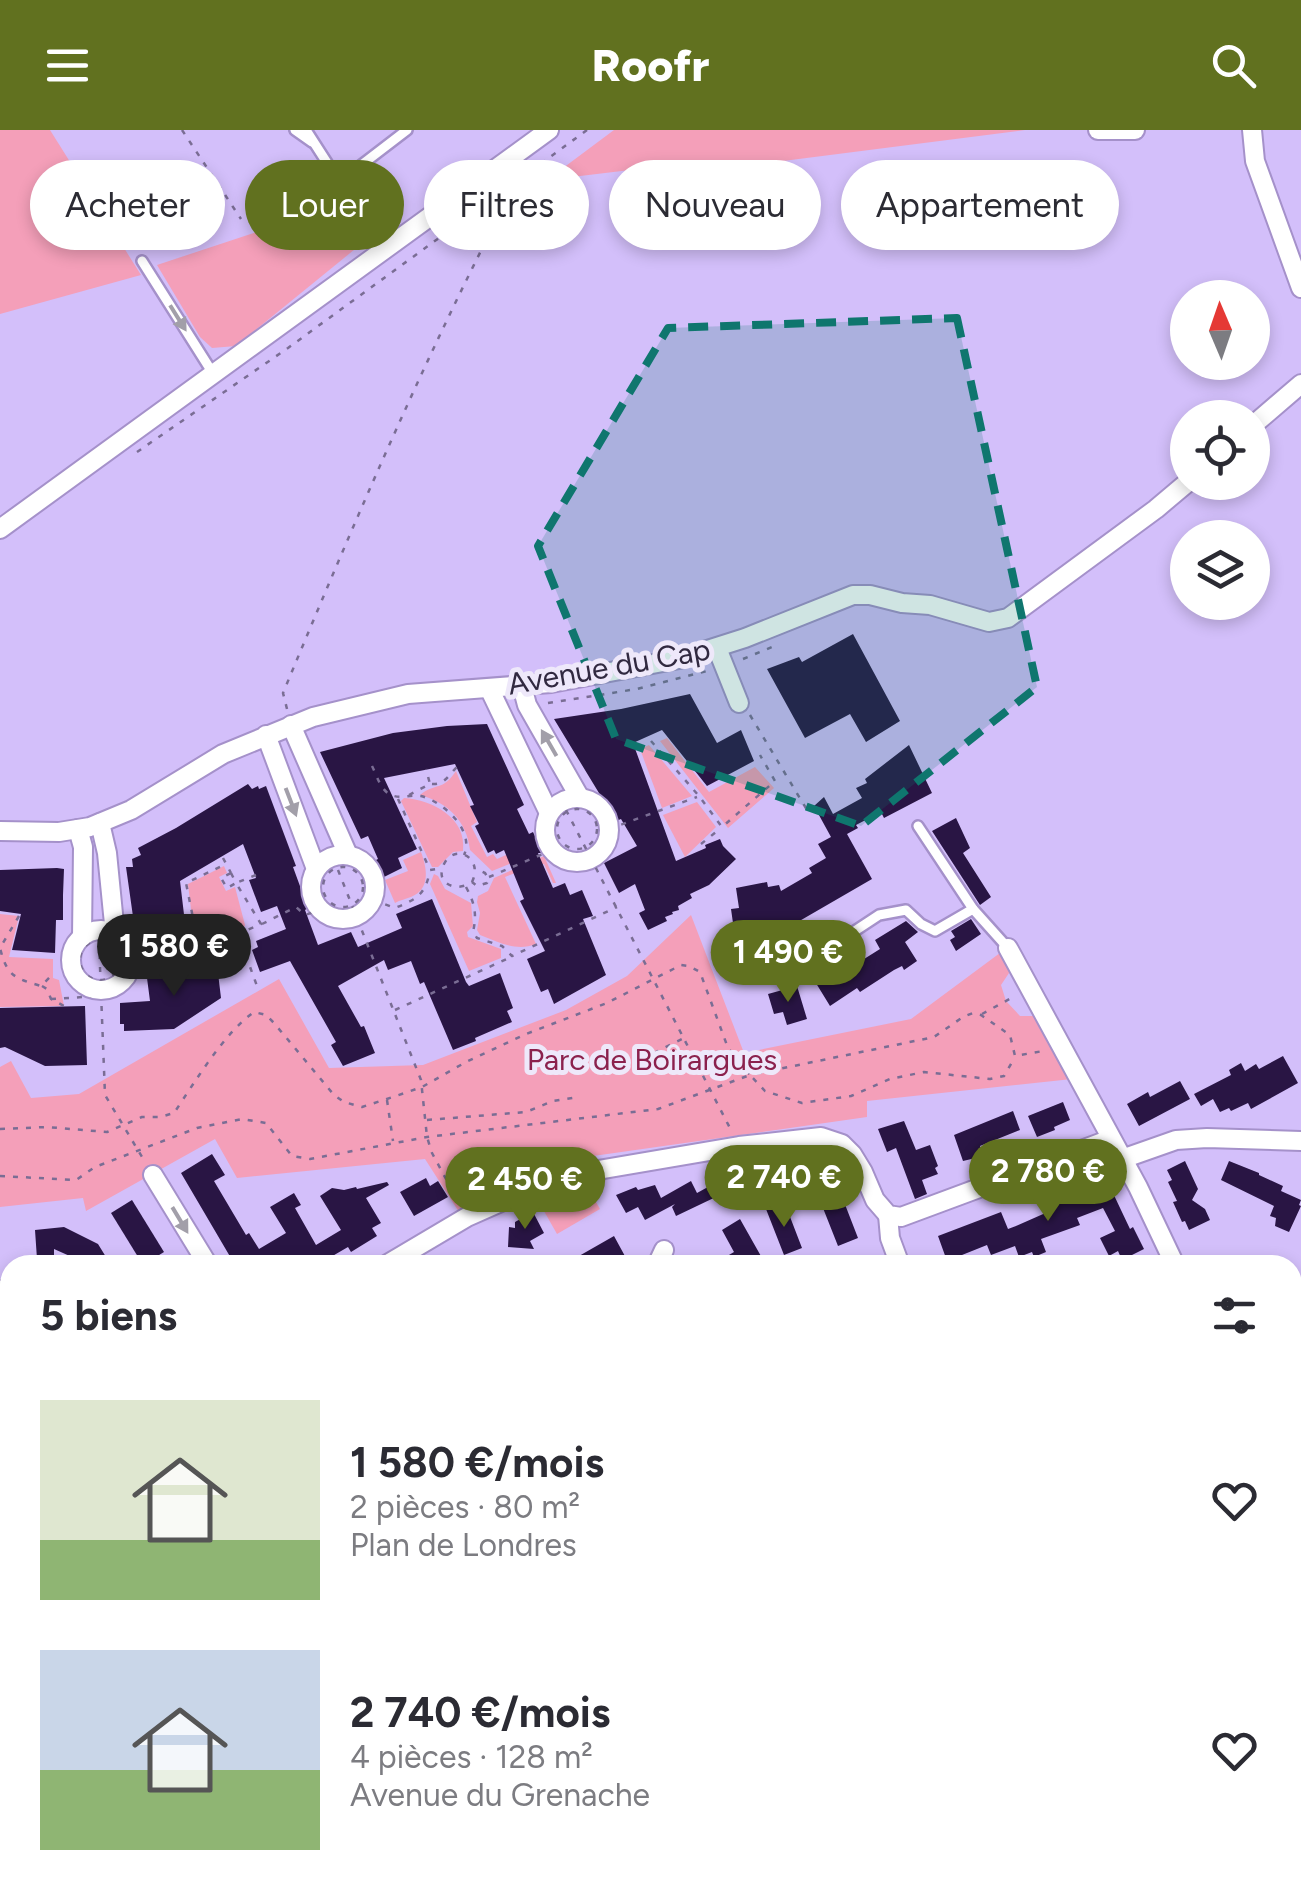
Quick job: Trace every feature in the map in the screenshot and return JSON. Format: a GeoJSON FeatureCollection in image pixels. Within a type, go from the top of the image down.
{"type":"FeatureCollection","features":[{"type":"Feature","properties":{"kind":"street"},"geometry":{"type":"LineString","coordinates":[[0,529],[549,130]]}},
{"type":"Feature","properties":{"kind":"street"},"geometry":{"type":"LineString","coordinates":[[1098,130],[1135,130]]}},
{"type":"Feature","properties":{"kind":"street"},"geometry":{"type":"LineString","coordinates":[[1252,130],[1255,160],[1301,288]]}},
{"type":"Feature","properties":{"kind":"street"},"geometry":{"type":"LineString","coordinates":[[1270,411],[1301,384]]}},
{"type":"Feature","properties":{"kind":"street","name":"Avenue du Cap"},"geometry":{"type":"LineString","coordinates":[[0,831],[58,832],[100,823],[131,810],[223,754],[291,724],[361,704],[408,694],[576,679],[656,664],[717,648],[852,595],[870,594],[886,600],[930,604],[990,622],[1008,618],[1170,497]]}},
{"type":"Feature","properties":{"kind":"street"},"geometry":{"type":"LineString","coordinates":[[717,648],[739,703]]}},
{"type":"Feature","properties":{"kind":"street"},"geometry":{"type":"LineString","coordinates":[[522,686],[527,705],[580,804]]}},
{"type":"Feature","properties":{"kind":"street"},"geometry":{"type":"LineString","coordinates":[[489,688],[549,814]]}},
{"type":"Feature","properties":{"kind":"street"},"geometry":{"type":"LineString","coordinates":[[291,724],[339,860]]}},
{"type":"Feature","properties":{"kind":"street"},"geometry":{"type":"LineString","coordinates":[[266,735],[316,869],[311,890],[314,901],[320,910],[338,919],[354,911],[364,912],[373,900],[376,890],[366,863],[339,860],[316,869]]}},
{"type":"Feature","properties":{"kind":"street"},"geometry":{"type":"LineString","coordinates":[[562,802],[580,804],[597,805],[609,829],[605,846],[592,859],[576,862],[552,850],[545,828],[549,814],[562,802]]}},
{"type":"Feature","properties":{"kind":"street"},"geometry":{"type":"LineString","coordinates":[[99,935],[108,853],[100,823]]}},
{"type":"Feature","properties":{"kind":"street"},"geometry":{"type":"LineString","coordinates":[[78,829],[99,935]]}},
{"type":"Feature","properties":{"kind":"street"},"geometry":{"type":"LineString","coordinates":[[99,935],[127,946],[131,963],[118,985],[101,988],[83,984],[72,969],[72,951],[99,935]]}},
{"type":"Feature","properties":{"kind":"street"},"geometry":{"type":"LineString","coordinates":[[1008,948],[1170,1255]]}},
{"type":"Feature","properties":{"kind":"street"},"geometry":{"type":"LineString","coordinates":[[403,1255],[467,1218],[557,1177],[739,1146],[821,1138],[842,1144],[852,1154],[875,1200],[888,1215],[896,1255]]}},
{"type":"Feature","properties":{"kind":"street"},"geometry":{"type":"LineString","coordinates":[[888,1215],[901,1217],[917,1212],[1112,1139]]}},
{"type":"Feature","properties":{"kind":"street"},"geometry":{"type":"LineString","coordinates":[[1122,1159],[1176,1140],[1301,1140]]}},
{"type":"Feature","properties":{"kind":"street"},"geometry":{"type":"LineString","coordinates":[[153,1175],[202,1255]]}},
{"type":"Feature","properties":{"kind":"lane"},"geometry":{"type":"LineString","coordinates":[[295,130],[314,144]]}},
{"type":"Feature","properties":{"kind":"lane"},"geometry":{"type":"LineString","coordinates":[[306,130],[325,160]]}},
{"type":"Feature","properties":{"kind":"lane"},"geometry":{"type":"LineString","coordinates":[[368,160],[408,130]]}},
{"type":"Feature","properties":{"kind":"lane"},"geometry":{"type":"LineString","coordinates":[[142,261],[214,375]]}},
{"type":"Feature","properties":{"kind":"lane"},"geometry":{"type":"LineString","coordinates":[[918,826],[973,909],[1008,948]]}},
{"type":"Feature","properties":{"kind":"lane"},"geometry":{"type":"LineString","coordinates":[[835,944],[879,915],[906,910],[921,924],[935,930],[973,909]]}},
{"type":"Feature","properties":{"kind":"path"},"geometry":{"type":"LineString","coordinates":[[182,130],[241,218]]}},
{"type":"Feature","properties":{"kind":"path"},"geometry":{"type":"LineString","coordinates":[[546,160],[587,130]]}},
{"type":"Feature","properties":{"kind":"path"},"geometry":{"type":"LineString","coordinates":[[124,461],[424,249]]}},
{"type":"Feature","properties":{"kind":"path"},"geometry":{"type":"LineString","coordinates":[[291,724],[283,693],[371,482],[481,250]]}},
{"type":"Feature","properties":{"kind":"path"},"geometry":{"type":"LineString","coordinates":[[730,665],[780,644]]}},
{"type":"Feature","properties":{"kind":"path"},"geometry":{"type":"LineString","coordinates":[[527,705],[637,689],[713,669]]}},
{"type":"Feature","properties":{"kind":"path"},"geometry":{"type":"LineString","coordinates":[[739,703],[810,816]]}},
{"type":"Feature","properties":{"kind":"path"},"geometry":{"type":"LineString","coordinates":[[651,741],[722,827]]}},
{"type":"Feature","properties":{"kind":"path"},"geometry":{"type":"LineString","coordinates":[[701,844],[774,781],[760,756]]}},
{"type":"Feature","properties":{"kind":"path"},"geometry":{"type":"LineString","coordinates":[[372,766],[382,788],[398,798],[430,870],[422,894],[410,902],[396,908],[373,900]]}},
{"type":"Feature","properties":{"kind":"path"},"geometry":{"type":"LineString","coordinates":[[408,796],[430,784],[439,785],[458,766]]}},
{"type":"Feature","properties":{"kind":"path"},"geometry":{"type":"LineString","coordinates":[[426,769],[430,784]]}},
{"type":"Feature","properties":{"kind":"path"},"geometry":{"type":"LineString","coordinates":[[398,798],[423,796],[457,820],[468,843],[467,850],[464,855],[448,858],[442,868],[447,884],[457,888],[472,882],[476,869],[464,855]]}},
{"type":"Feature","properties":{"kind":"path"},"geometry":{"type":"LineString","coordinates":[[609,829],[699,796]]}},
{"type":"Feature","properties":{"kind":"path"},"geometry":{"type":"LineString","coordinates":[[580,804],[594,820],[596,832],[590,843],[572,848],[561,840],[557,828],[562,816],[580,804]]}},
{"type":"Feature","properties":{"kind":"path"},"geometry":{"type":"LineString","coordinates":[[472,882],[482,886],[488,878],[552,850]]}},
{"type":"Feature","properties":{"kind":"path"},"geometry":{"type":"LineString","coordinates":[[223,858],[260,924]]}},
{"type":"Feature","properties":{"kind":"path"},"geometry":{"type":"LineString","coordinates":[[592,859],[739,1146]]}},
{"type":"Feature","properties":{"kind":"path"},"geometry":{"type":"LineString","coordinates":[[339,860],[324,882],[325,894],[333,904],[354,911]]}},
{"type":"Feature","properties":{"kind":"path"},"geometry":{"type":"LineString","coordinates":[[339,860],[361,877],[363,890],[354,911]]}},
{"type":"Feature","properties":{"kind":"path"},"geometry":{"type":"LineString","coordinates":[[339,860],[354,911],[422,1086],[426,1137],[467,1218]]}},
{"type":"Feature","properties":{"kind":"path"},"geometry":{"type":"LineString","coordinates":[[200,953],[186,883],[226,864]]}},
{"type":"Feature","properties":{"kind":"path"},"geometry":{"type":"LineString","coordinates":[[430,870],[442,868]]}},
{"type":"Feature","properties":{"kind":"path"},"geometry":{"type":"LineString","coordinates":[[476,869],[488,878]]}},
{"type":"Feature","properties":{"kind":"path"},"geometry":{"type":"LineString","coordinates":[[231,874],[221,878],[227,888],[256,876]]}},
{"type":"Feature","properties":{"kind":"path"},"geometry":{"type":"LineString","coordinates":[[466,886],[477,914],[473,932],[477,938],[502,946],[512,956]]}},
{"type":"Feature","properties":{"kind":"path"},"geometry":{"type":"LineString","coordinates":[[131,963],[193,960],[200,953],[296,907],[305,915],[320,910]]}},
{"type":"Feature","properties":{"kind":"path"},"geometry":{"type":"LineString","coordinates":[[395,1010],[618,908]]}},
{"type":"Feature","properties":{"kind":"path"},"geometry":{"type":"LineString","coordinates":[[20,916],[0,948],[4,964],[19,980],[47,989],[51,999],[64,1006]]}},
{"type":"Feature","properties":{"kind":"path"},"geometry":{"type":"LineString","coordinates":[[238,934],[257,986]]}},
{"type":"Feature","properties":{"kind":"path"},"geometry":{"type":"LineString","coordinates":[[99,935],[83,948],[80,960],[84,972],[101,988]]}},
{"type":"Feature","properties":{"kind":"path"},"geometry":{"type":"LineString","coordinates":[[99,935],[105,1095],[153,1175]]}},
{"type":"Feature","properties":{"kind":"path"},"geometry":{"type":"LineString","coordinates":[[51,999],[101,988],[113,974],[119,956],[112,944],[99,935]]}},
{"type":"Feature","properties":{"kind":"path"},"geometry":{"type":"LineString","coordinates":[[0,1130],[47,1127],[107,1132],[142,1117],[174,1113],[208,1064],[254,1012],[266,1015],[334,1094],[344,1102],[362,1107],[422,1086],[466,1062],[607,1003],[681,965],[700,972],[728,1048],[750,1075],[765,1090],[802,1103],[924,1072],[990,1079],[1004,1076],[1015,1056],[1010,1035],[981,1015],[973,1014],[934,1038],[750,1075],[658,1109],[426,1137],[310,1159],[292,1156],[266,1123],[242,1119],[197,1128],[95,1166],[76,1180],[0,1176]]}},
{"type":"Feature","properties":{"kind":"path"},"geometry":{"type":"LineString","coordinates":[[41,986],[52,974]]}},
{"type":"Feature","properties":{"kind":"path"},"geometry":{"type":"LineString","coordinates":[[981,1015],[1029,988]]}},
{"type":"Feature","properties":{"kind":"path"},"geometry":{"type":"LineString","coordinates":[[654,1054],[683,1038]]}},
{"type":"Feature","properties":{"kind":"path"},"geometry":{"type":"LineString","coordinates":[[1015,1056],[1062,1048]]}},
{"type":"Feature","properties":{"kind":"path"},"geometry":{"type":"LineString","coordinates":[[426,1120],[526,1112],[578,1097]]}},
{"type":"Feature","properties":{"kind":"path"},"geometry":{"type":"LineString","coordinates":[[387,1099],[393,1143]]}},
{"type":"Feature","properties":{"kind":"highlighted area"},"geometry":{"type":"Polygon","coordinates":[[[957,318],[1037,687],[861,826],[616,739],[538,546],[668,328],[957,318]]]}},
{"type":"Feature","properties":{"kind":"green space"},"geometry":{"type":"Polygon","coordinates":[[[0,130],[50,130],[69,160],[30,160],[30,250],[125,250],[141,275],[0,314],[0,130]]]}},
{"type":"Feature","properties":{"kind":"green space"},"geometry":{"type":"Polygon","coordinates":[[[614,130],[1025,130],[791,160],[609,160],[609,173],[589,175],[589,160],[574,160],[614,130]]]}},
{"type":"Feature","properties":{"kind":"green space"},"geometry":{"type":"Polygon","coordinates":[[[245,236],[245,250],[354,250],[236,346],[212,348],[200,337],[157,265],[202,250],[225,250],[225,242],[245,236]]]}},
{"type":"Feature","properties":{"kind":"green space"},"geometry":{"type":"Polygon","coordinates":[[[667,738],[709,792],[755,767],[774,788],[728,828],[660,741],[667,738]]]}},
{"type":"Feature","properties":{"kind":"green space"},"geometry":{"type":"Polygon","coordinates":[[[649,745],[692,796],[662,808],[640,749],[649,745]]]}},
{"type":"Feature","properties":{"kind":"green space"},"geometry":{"type":"Polygon","coordinates":[[[456,771],[477,822],[471,826],[487,857],[493,854],[497,859],[506,855],[519,860],[492,871],[470,850],[465,830],[454,814],[439,802],[420,795],[447,782],[456,771]]]}},
{"type":"Feature","properties":{"kind":"green space"},"geometry":{"type":"Polygon","coordinates":[[[404,798],[426,802],[454,820],[463,839],[463,851],[453,852],[438,867],[432,867],[401,801],[404,798]]]}},
{"type":"Feature","properties":{"kind":"green space"},"geometry":{"type":"Polygon","coordinates":[[[697,802],[716,827],[685,857],[663,815],[697,802]]]}},
{"type":"Feature","properties":{"kind":"green space"},"geometry":{"type":"Polygon","coordinates":[[[421,852],[426,871],[422,889],[395,903],[385,880],[408,871],[403,860],[421,852]]]}},
{"type":"Feature","properties":{"kind":"green space"},"geometry":{"type":"Polygon","coordinates":[[[544,856],[556,883],[544,864],[505,877],[536,944],[515,947],[480,935],[478,896],[488,891],[494,878],[544,856]]]}},
{"type":"Feature","properties":{"kind":"green space"},"geometry":{"type":"Polygon","coordinates":[[[224,866],[227,873],[219,877],[226,891],[235,887],[245,925],[239,940],[196,952],[188,884],[224,866]]]}},
{"type":"Feature","properties":{"kind":"green space"},"geometry":{"type":"Polygon","coordinates":[[[434,874],[445,889],[471,903],[473,926],[468,937],[501,949],[501,958],[469,971],[430,884],[434,874]]]}},
{"type":"Feature","properties":{"kind":"green space"},"geometry":{"type":"Polygon","coordinates":[[[0,914],[19,916],[9,957],[53,959],[53,978],[59,980],[64,1006],[0,1007],[0,914]]]}},
{"type":"Feature","properties":{"kind":"green space","name":"Parc de Boirargues"},"geometry":{"type":"Polygon","coordinates":[[[691,915],[744,1053],[911,1019],[1004,950],[1013,967],[1001,985],[1006,1001],[1020,1016],[1038,1016],[1072,1079],[867,1101],[867,1117],[558,1161],[459,1212],[425,1159],[237,1178],[215,1139],[86,1211],[83,1198],[0,1207],[0,1067],[11,1061],[31,1098],[79,1094],[279,979],[329,1068],[423,1065],[566,1010],[627,976],[691,915]]]}},
{"type":"Feature","properties":{"kind":"green space"},"geometry":{"type":"Polygon","coordinates":[[[584,1181],[600,1209],[557,1234],[536,1197],[562,1182],[584,1181]]]}},
{"type":"Feature","properties":{"kind":"building"},"geometry":{"type":"Polygon","coordinates":[[[853,634],[900,721],[866,742],[850,714],[805,738],[767,669],[799,657],[802,662],[853,634]]]}},
{"type":"Feature","properties":{"kind":"building"},"geometry":{"type":"Polygon","coordinates":[[[690,694],[717,743],[741,730],[754,761],[707,786],[662,730],[633,743],[676,861],[720,839],[736,859],[709,885],[690,894],[692,898],[678,906],[679,910],[665,917],[667,921],[648,930],[639,913],[645,910],[635,884],[619,893],[604,863],[637,846],[621,819],[616,821],[554,719],[690,694]]]}},
{"type":"Feature","properties":{"kind":"building"},"geometry":{"type":"Polygon","coordinates":[[[487,724],[524,805],[517,809],[543,853],[538,853],[553,888],[565,883],[570,895],[582,890],[593,916],[583,919],[606,975],[554,1004],[548,989],[541,992],[527,959],[545,951],[520,901],[524,899],[504,850],[488,853],[475,826],[479,824],[470,806],[474,805],[455,764],[384,778],[417,849],[398,858],[402,868],[382,878],[368,836],[361,839],[320,752],[393,733],[487,724]]]}},
{"type":"Feature","properties":{"kind":"building"},"geometry":{"type":"Polygon","coordinates":[[[909,745],[932,793],[884,818],[881,812],[847,834],[872,879],[796,923],[798,927],[784,935],[780,928],[782,934],[736,944],[731,909],[739,908],[736,888],[767,882],[768,887],[779,885],[781,891],[812,873],[809,868],[826,858],[818,844],[831,837],[814,806],[824,797],[833,814],[862,798],[856,788],[867,783],[865,779],[909,745]]]}},
{"type":"Feature","properties":{"kind":"building"},"geometry":{"type":"Polygon","coordinates":[[[248,784],[252,789],[266,786],[296,866],[293,867],[318,945],[351,932],[358,947],[402,928],[396,914],[432,899],[466,982],[469,986],[500,973],[513,1008],[507,1011],[512,1022],[453,1050],[411,961],[388,970],[384,960],[338,986],[361,1027],[364,1026],[375,1053],[343,1066],[331,1045],[336,1042],[290,961],[260,972],[252,950],[258,947],[256,941],[286,929],[277,906],[261,912],[249,880],[256,878],[243,844],[180,881],[188,948],[138,952],[126,867],[133,867],[132,859],[141,855],[138,848],[248,784]]]}},
{"type":"Feature","properties":{"kind":"building"},"geometry":{"type":"Polygon","coordinates":[[[956,818],[970,848],[963,853],[991,897],[980,905],[932,831],[956,818]]]}},
{"type":"Feature","properties":{"kind":"building"},"geometry":{"type":"Polygon","coordinates":[[[64,869],[63,920],[56,920],[55,953],[12,950],[21,914],[0,911],[0,870],[64,869]]]}},
{"type":"Feature","properties":{"kind":"building"},"geometry":{"type":"Polygon","coordinates":[[[971,919],[981,934],[956,951],[950,940],[955,937],[951,931],[971,919]]]}},
{"type":"Feature","properties":{"kind":"building"},"geometry":{"type":"Polygon","coordinates":[[[906,921],[918,932],[905,942],[917,961],[904,970],[902,966],[894,970],[860,992],[857,988],[830,1006],[811,975],[829,963],[837,976],[880,949],[875,940],[906,921]]]}},
{"type":"Feature","properties":{"kind":"building"},"geometry":{"type":"Polygon","coordinates":[[[215,948],[221,998],[174,1029],[124,1031],[120,1003],[150,1001],[147,978],[202,972],[200,956],[215,948]]]}},
{"type":"Feature","properties":{"kind":"building"},"geometry":{"type":"Polygon","coordinates":[[[797,986],[807,1019],[787,1025],[783,1012],[774,1014],[768,994],[797,986]]]}},
{"type":"Feature","properties":{"kind":"building"},"geometry":{"type":"Polygon","coordinates":[[[85,1006],[87,1065],[45,1066],[0,1048],[0,1008],[85,1006]]]}},
{"type":"Feature","properties":{"kind":"building"},"geometry":{"type":"Polygon","coordinates":[[[1283,1056],[1298,1083],[1251,1109],[1248,1103],[1220,1112],[1213,1099],[1201,1106],[1194,1094],[1231,1075],[1229,1070],[1241,1063],[1245,1071],[1256,1064],[1259,1069],[1283,1056]]]}},
{"type":"Feature","properties":{"kind":"building"},"geometry":{"type":"Polygon","coordinates":[[[1180,1081],[1190,1099],[1139,1126],[1127,1104],[1180,1081]]]}},
{"type":"Feature","properties":{"kind":"building"},"geometry":{"type":"Polygon","coordinates":[[[1063,1102],[1070,1120],[1037,1137],[1028,1116],[1063,1102]]]}},
{"type":"Feature","properties":{"kind":"building"},"geometry":{"type":"Polygon","coordinates":[[[1013,1111],[1020,1130],[980,1146],[984,1156],[963,1161],[954,1135],[1013,1111]]]}},
{"type":"Feature","properties":{"kind":"building"},"geometry":{"type":"Polygon","coordinates":[[[904,1121],[916,1150],[930,1145],[938,1166],[938,1174],[922,1180],[927,1194],[915,1199],[896,1148],[887,1152],[878,1129],[904,1121]]]}},
{"type":"Feature","properties":{"kind":"building"},"geometry":{"type":"Polygon","coordinates":[[[212,1154],[225,1175],[214,1181],[246,1235],[249,1233],[259,1249],[286,1233],[270,1207],[294,1193],[301,1205],[295,1208],[316,1245],[341,1230],[320,1196],[332,1188],[357,1189],[387,1182],[389,1185],[366,1198],[381,1223],[372,1228],[377,1236],[351,1252],[348,1247],[334,1255],[229,1255],[181,1173],[212,1154]]]}},
{"type":"Feature","properties":{"kind":"building"},"geometry":{"type":"Polygon","coordinates":[[[1185,1161],[1198,1189],[1192,1200],[1205,1209],[1210,1220],[1189,1230],[1173,1202],[1177,1201],[1167,1170],[1185,1161]]]}},
{"type":"Feature","properties":{"kind":"building"},"geometry":{"type":"Polygon","coordinates":[[[1229,1161],[1283,1186],[1281,1191],[1301,1200],[1289,1232],[1275,1226],[1276,1218],[1270,1216],[1274,1206],[1221,1180],[1229,1161]]]}},
{"type":"Feature","properties":{"kind":"building"},"geometry":{"type":"Polygon","coordinates":[[[821,1168],[826,1179],[834,1176],[858,1238],[838,1246],[806,1174],[821,1168]]]}},
{"type":"Feature","properties":{"kind":"building"},"geometry":{"type":"Polygon","coordinates":[[[758,1172],[765,1187],[733,1202],[728,1193],[720,1195],[676,1216],[672,1207],[675,1204],[645,1220],[638,1207],[626,1213],[616,1195],[655,1185],[661,1198],[691,1181],[697,1193],[728,1176],[758,1172]]]}},
{"type":"Feature","properties":{"kind":"building"},"geometry":{"type":"Polygon","coordinates":[[[1103,1172],[1144,1249],[1132,1255],[1120,1255],[1118,1251],[1108,1255],[1100,1238],[1115,1231],[1103,1208],[1077,1218],[1080,1225],[1041,1239],[1046,1252],[1039,1255],[1018,1255],[1015,1246],[991,1255],[987,1245],[962,1255],[945,1255],[938,1236],[1001,1212],[1008,1229],[1016,1226],[1050,1211],[1044,1194],[1103,1172]]]}},
{"type":"Feature","properties":{"kind":"building"},"geometry":{"type":"Polygon","coordinates":[[[426,1178],[430,1186],[438,1181],[448,1197],[414,1216],[400,1192],[426,1178]]]}},
{"type":"Feature","properties":{"kind":"building"},"geometry":{"type":"Polygon","coordinates":[[[132,1200],[164,1252],[137,1255],[111,1213],[132,1200]]]}},
{"type":"Feature","properties":{"kind":"building"},"geometry":{"type":"Polygon","coordinates":[[[778,1204],[781,1212],[787,1209],[802,1248],[784,1255],[766,1209],[778,1204]]]}},
{"type":"Feature","properties":{"kind":"building"},"geometry":{"type":"Polygon","coordinates":[[[533,1212],[544,1233],[530,1241],[534,1249],[508,1247],[509,1227],[515,1228],[515,1222],[533,1212]]]}},
{"type":"Feature","properties":{"kind":"building"},"geometry":{"type":"Polygon","coordinates":[[[740,1219],[760,1255],[729,1255],[734,1252],[722,1230],[740,1219]]]}},
{"type":"Feature","properties":{"kind":"building"},"geometry":{"type":"Polygon","coordinates":[[[64,1227],[98,1244],[105,1255],[68,1255],[54,1249],[54,1255],[37,1255],[35,1230],[64,1227]]]}},
{"type":"Feature","properties":{"kind":"building"},"geometry":{"type":"Polygon","coordinates":[[[614,1236],[624,1255],[581,1255],[614,1236]]]}}]}
